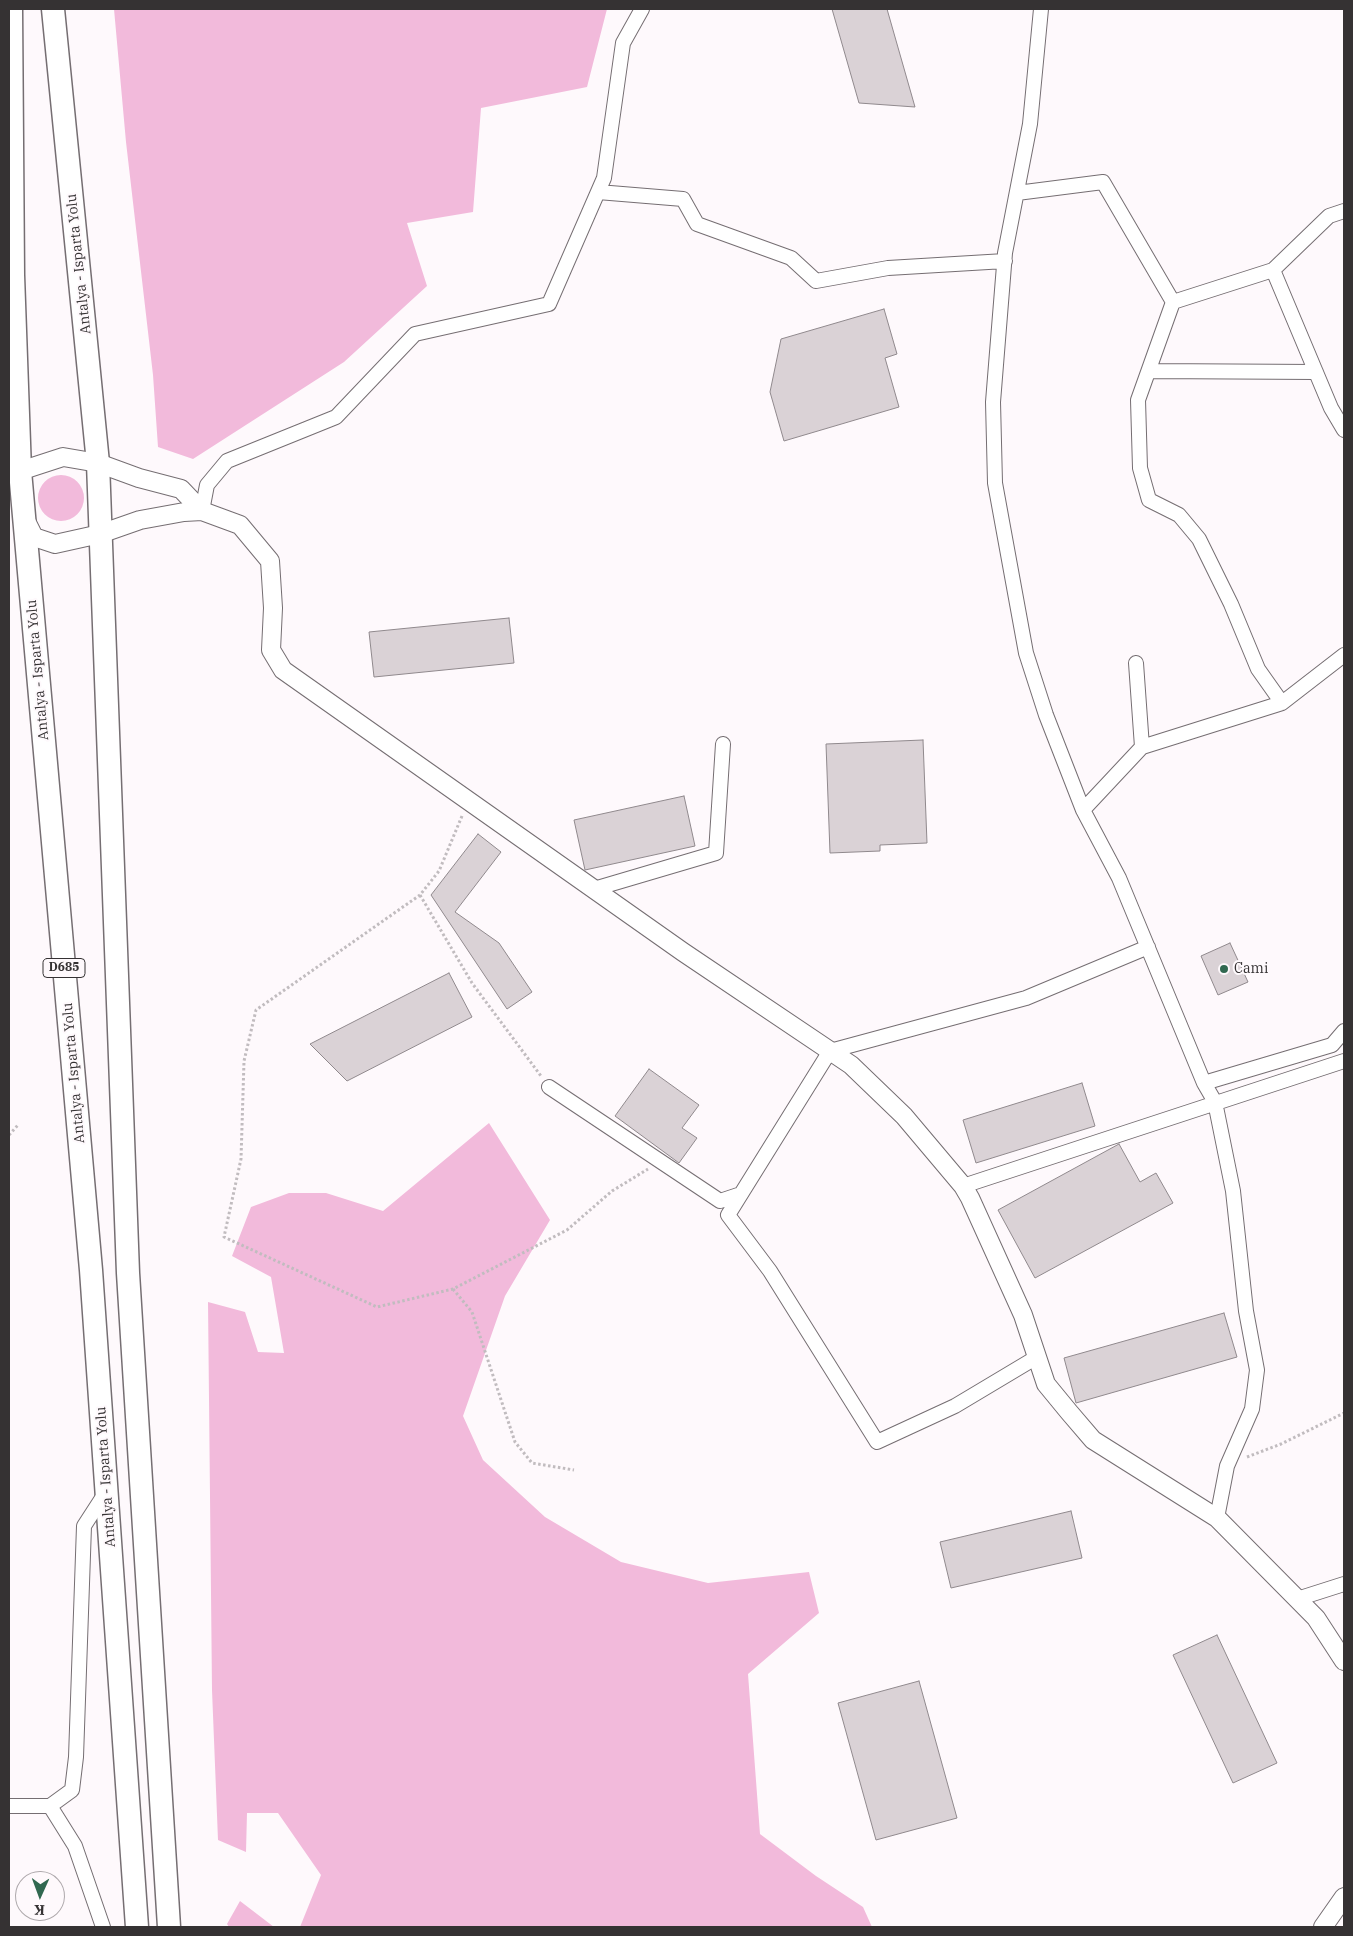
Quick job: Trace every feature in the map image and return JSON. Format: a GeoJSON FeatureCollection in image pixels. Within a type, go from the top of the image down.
{"type":"FeatureCollection","features":[{"type":"Feature","properties":{"kind":"highway","name":"Antalya - Isparta Yolu"},"geometry":{"type":"LineString","coordinates":[[11,9],[14,464],[25,519],[91,1270],[137,1927]]}},
{"type":"Feature","properties":{"kind":"highway","name":"Antalya - Isparta Yolu"},"geometry":{"type":"LineString","coordinates":[[53,9],[98,463],[128,1273],[169,1927]]}},
{"type":"Feature","properties":{"kind":"street"},"geometry":{"type":"LineString","coordinates":[[202,511],[207,486],[227,461],[336,417],[415,334],[549,304],[604,178],[623,43],[642,9]]}},
{"type":"Feature","properties":{"kind":"street"},"geometry":{"type":"LineString","coordinates":[[1041,9],[1030,124],[1005,261],[993,402],[995,482],[1026,654],[1046,715],[1083,810],[1119,878],[1204,1083],[1215,1102],[1233,1191],[1246,1311],[1256,1370],[1252,1410],[1227,1466],[1217,1518]]}},
{"type":"Feature","properties":{"kind":"street"},"geometry":{"type":"LineString","coordinates":[[1017,193],[1103,182],[1173,302]]}},
{"type":"Feature","properties":{"kind":"street"},"geometry":{"type":"LineString","coordinates":[[598,192],[683,199],[697,224],[792,258],[816,282],[888,268],[1005,261]]}},
{"type":"Feature","properties":{"kind":"street"},"geometry":{"type":"LineString","coordinates":[[1173,302],[1273,270],[1329,216],[1344,211]]}},
{"type":"Feature","properties":{"kind":"street"},"geometry":{"type":"LineString","coordinates":[[1273,270],[1331,408],[1344,430]]}},
{"type":"Feature","properties":{"kind":"street"},"geometry":{"type":"LineString","coordinates":[[1173,302],[1138,400],[1140,468],[1149,500],[1179,515],[1199,540],[1231,604],[1258,669],[1282,703]]}},
{"type":"Feature","properties":{"kind":"street"},"geometry":{"type":"LineString","coordinates":[[1148,371],[1316,372]]}},
{"type":"Feature","properties":{"kind":"street"},"geometry":{"type":"LineString","coordinates":[[14,464],[63,457],[98,463],[139,478],[181,489],[202,511]]}},
{"type":"Feature","properties":{"kind":"street"},"geometry":{"type":"LineString","coordinates":[[25,519],[34,537],[55,544],[100,534],[140,520],[184,512],[202,511],[240,525],[270,561],[274,608],[271,650],[283,670],[683,952],[852,1065],[904,1116],[963,1186],[1023,1314],[1046,1384],[1068,1412],[1093,1440],[1217,1518],[1316,1618],[1344,1661]]}},
{"type":"Feature","properties":{"kind":"street"},"geometry":{"type":"LineString","coordinates":[[1083,810],[1142,747],[1282,703],[1344,655]]}},
{"type":"Feature","properties":{"kind":"street"},"geometry":{"type":"LineString","coordinates":[[1136,663],[1142,747]]}},
{"type":"Feature","properties":{"kind":"street"},"geometry":{"type":"LineString","coordinates":[[594,889],[716,853],[723,744]]}},
{"type":"Feature","properties":{"kind":"street"},"geometry":{"type":"LineString","coordinates":[[1037,1357],[956,1406],[877,1442],[770,1270],[728,1215],[830,1051],[1026,998],[1148,947]]}},
{"type":"Feature","properties":{"kind":"street"},"geometry":{"type":"LineString","coordinates":[[1204,1083],[1332,1045],[1344,1032]]}},
{"type":"Feature","properties":{"kind":"street"},"geometry":{"type":"LineString","coordinates":[[963,1186],[1344,1061]]}},
{"type":"Feature","properties":{"kind":"street"},"geometry":{"type":"LineString","coordinates":[[549,1087],[720,1201],[741,1194]]}},
{"type":"Feature","properties":{"kind":"street"},"geometry":{"type":"LineString","coordinates":[[9,1806],[50,1806],[72,1790],[76,1757],[84,1526],[107,1491]]}},
{"type":"Feature","properties":{"kind":"street"},"geometry":{"type":"LineString","coordinates":[[1297,1599],[1344,1584]]}},
{"type":"Feature","properties":{"kind":"street"},"geometry":{"type":"LineString","coordinates":[[50,1806],[75,1846],[103,1927]]}},
{"type":"Feature","properties":{"kind":"street"},"geometry":{"type":"LineString","coordinates":[[1323,1927],[1344,1897]]}},
{"type":"Feature","properties":{"kind":"path"},"geometry":{"type":"LineString","coordinates":[[468,801],[439,871],[420,895],[256,1010],[244,1061],[241,1160],[224,1236],[377,1307],[453,1289],[567,1230],[612,1191],[661,1162]]}},
{"type":"Feature","properties":{"kind":"path"},"geometry":{"type":"LineString","coordinates":[[420,895],[472,983],[549,1087]]}},
{"type":"Feature","properties":{"kind":"path"},"geometry":{"type":"LineString","coordinates":[[9,1135],[18,1125]]}},
{"type":"Feature","properties":{"kind":"path"},"geometry":{"type":"LineString","coordinates":[[453,1289],[472,1312],[515,1442],[532,1463],[574,1470]]}},
{"type":"Feature","properties":{"kind":"path"},"geometry":{"type":"LineString","coordinates":[[1227,1466],[1281,1444],[1344,1413]]}},
{"type":"Feature","properties":{"kind":"shaded area"},"geometry":{"type":"Polygon","coordinates":[[[114,9],[607,9],[587,87],[481,108],[473,212],[407,223],[427,286],[344,362],[193,459],[158,447],[153,375],[126,142],[114,9]]]}},
{"type":"Feature","properties":{"kind":"shaded area"},"geometry":{"type":"Polygon","coordinates":[[[57,475],[65,475],[74,479],[80,485],[84,498],[80,511],[74,517],[65,521],[57,521],[48,517],[42,511],[38,502],[38,494],[42,485],[48,479],[57,475]]]}},
{"type":"Feature","properties":{"kind":"shaded area"},"geometry":{"type":"Polygon","coordinates":[[[489,1123],[550,1220],[505,1296],[463,1416],[483,1460],[545,1517],[621,1562],[708,1583],[809,1572],[819,1613],[748,1674],[760,1834],[816,1876],[863,1907],[872,1927],[300,1927],[321,1875],[278,1813],[247,1813],[246,1852],[218,1840],[212,1690],[208,1302],[245,1312],[258,1352],[284,1353],[271,1277],[232,1256],[251,1207],[289,1193],[326,1193],[383,1211],[489,1123]]]}},
{"type":"Feature","properties":{"kind":"shaded area"},"geometry":{"type":"Polygon","coordinates":[[[240,1901],[274,1927],[229,1927],[227,1924],[240,1901]]]}},
{"type":"Feature","properties":{"kind":"building"},"geometry":{"type":"Polygon","coordinates":[[[832,9],[887,9],[915,107],[859,103],[832,9]]]}},
{"type":"Feature","properties":{"kind":"building"},"geometry":{"type":"Polygon","coordinates":[[[884,309],[897,354],[885,358],[899,407],[784,441],[770,392],[781,339],[884,309]]]}},
{"type":"Feature","properties":{"kind":"building"},"geometry":{"type":"Polygon","coordinates":[[[509,618],[514,663],[374,677],[369,632],[509,618]]]}},
{"type":"Feature","properties":{"kind":"building"},"geometry":{"type":"Polygon","coordinates":[[[923,740],[927,843],[880,845],[880,851],[830,853],[826,744],[923,740]]]}},
{"type":"Feature","properties":{"kind":"building"},"geometry":{"type":"Polygon","coordinates":[[[684,796],[695,846],[585,870],[574,820],[684,796]]]}},
{"type":"Feature","properties":{"kind":"building"},"geometry":{"type":"Polygon","coordinates":[[[478,834],[501,852],[455,912],[499,943],[532,992],[507,1009],[431,895],[478,834]]]}},
{"type":"Feature","properties":{"kind":"building","name":"Cami"},"geometry":{"type":"Polygon","coordinates":[[[1230,943],[1248,982],[1218,995],[1201,956],[1230,943]]]}},
{"type":"Feature","properties":{"kind":"building"},"geometry":{"type":"Polygon","coordinates":[[[449,973],[472,1017],[347,1081],[310,1044],[449,973]]]}},
{"type":"Feature","properties":{"kind":"building"},"geometry":{"type":"Polygon","coordinates":[[[649,1069],[699,1105],[682,1128],[697,1138],[679,1163],[615,1116],[649,1069]]]}},
{"type":"Feature","properties":{"kind":"building"},"geometry":{"type":"Polygon","coordinates":[[[1082,1083],[1095,1126],[976,1163],[963,1120],[1082,1083]]]}},
{"type":"Feature","properties":{"kind":"building"},"geometry":{"type":"Polygon","coordinates":[[[1119,1144],[1140,1182],[1156,1173],[1173,1203],[1035,1278],[998,1210],[1119,1144]]]}},
{"type":"Feature","properties":{"kind":"building"},"geometry":{"type":"Polygon","coordinates":[[[1224,1313],[1237,1357],[1076,1403],[1064,1358],[1224,1313]]]}},
{"type":"Feature","properties":{"kind":"building"},"geometry":{"type":"Polygon","coordinates":[[[1071,1511],[1082,1558],[951,1588],[940,1542],[1071,1511]]]}},
{"type":"Feature","properties":{"kind":"building"},"geometry":{"type":"Polygon","coordinates":[[[1217,1635],[1277,1763],[1233,1783],[1173,1655],[1217,1635]]]}},
{"type":"Feature","properties":{"kind":"building"},"geometry":{"type":"Polygon","coordinates":[[[919,1681],[957,1818],[876,1840],[838,1703],[919,1681]]]}},
{"type":"Feature","properties":{"kind":"place","name":"Cami"},"geometry":{"type":"Point","coordinates":[1224,969]}}]}
